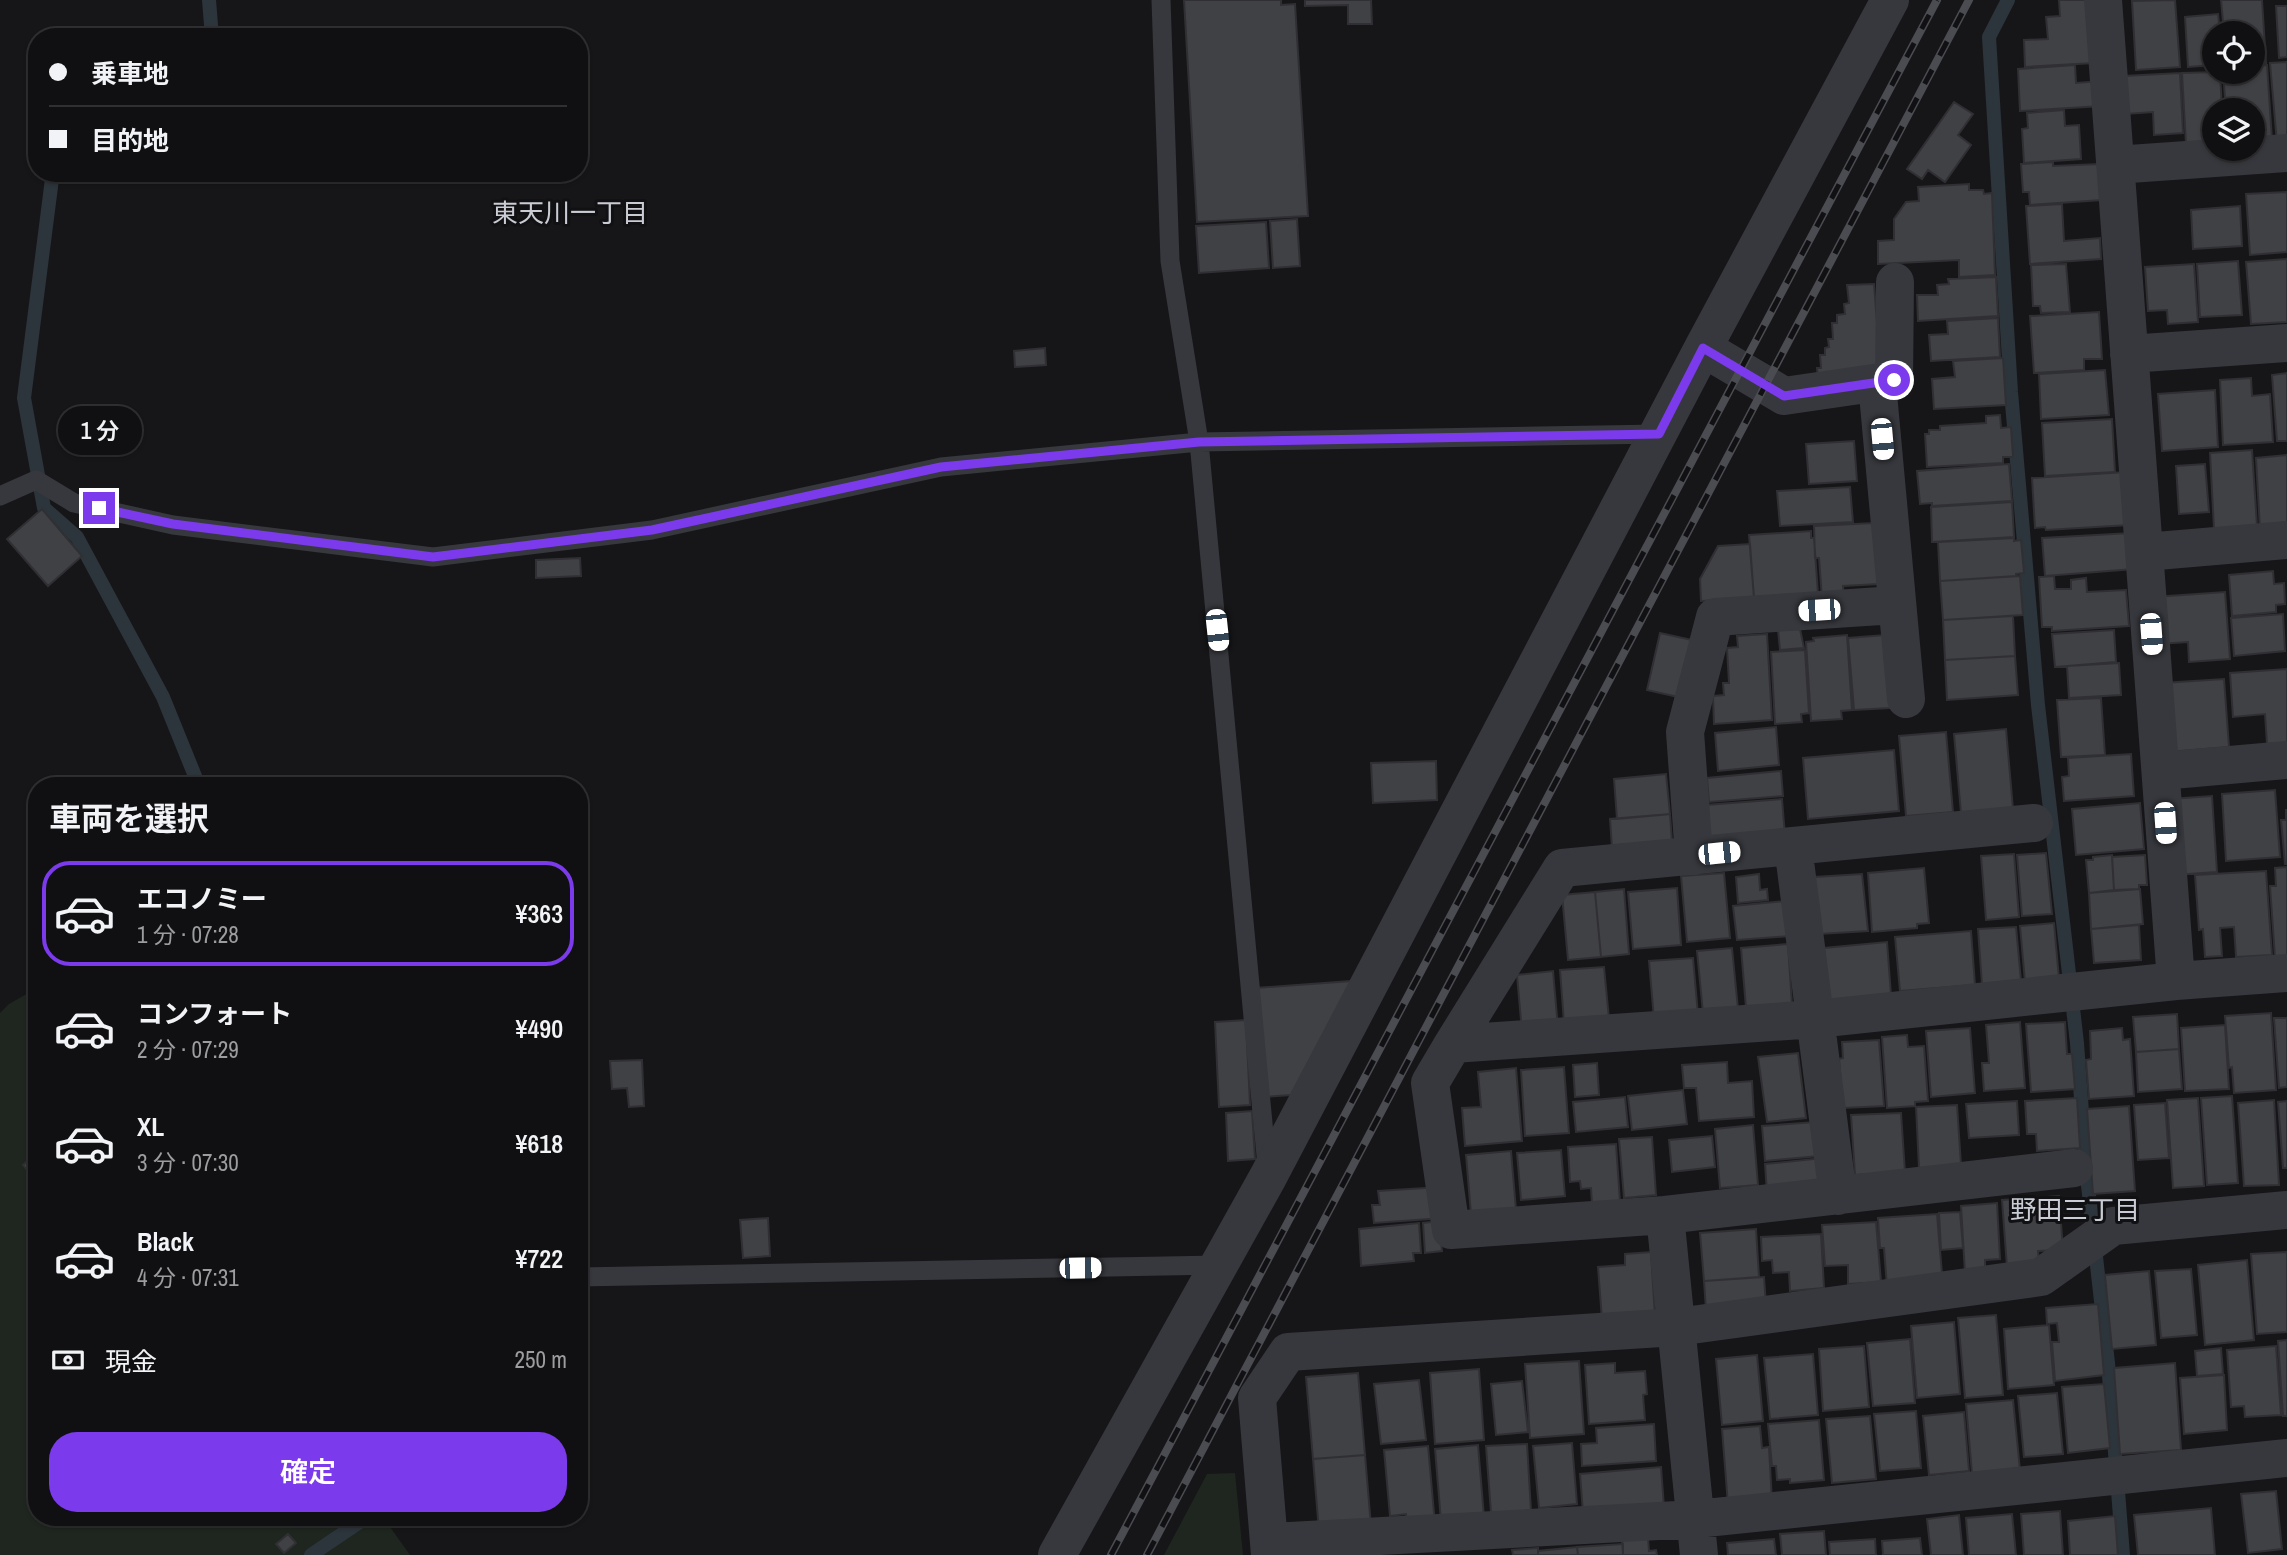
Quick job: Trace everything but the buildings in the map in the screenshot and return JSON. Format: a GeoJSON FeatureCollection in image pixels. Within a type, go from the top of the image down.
{"type":"FeatureCollection","features":[{"type":"Feature","properties":{"kind":"street"},"geometry":{"type":"LineString","coordinates":[[1057,1555],[1268,1177],[1703,348],[1890,0]]}},
{"type":"Feature","properties":{"kind":"street"},"geometry":{"type":"LineString","coordinates":[[2103,0],[2176,981]]}},
{"type":"Feature","properties":{"kind":"street"},"geometry":{"type":"LineString","coordinates":[[2115,165],[2287,153]]}},
{"type":"Feature","properties":{"kind":"street"},"geometry":{"type":"LineString","coordinates":[[1703,348],[1784,396],[1894,380],[1895,282]]}},
{"type":"Feature","properties":{"kind":"street"},"geometry":{"type":"LineString","coordinates":[[2129,354],[2287,343]]}},
{"type":"Feature","properties":{"kind":"street"},"geometry":{"type":"LineString","coordinates":[[1877,383],[1906,699]]}},
{"type":"Feature","properties":{"kind":"street"},"geometry":{"type":"LineString","coordinates":[[2144,552],[2287,540]]}},
{"type":"Feature","properties":{"kind":"street"},"geometry":{"type":"LineString","coordinates":[[1694,856],[1685,732],[1715,617],[1896,605]]}},
{"type":"Feature","properties":{"kind":"street"},"geometry":{"type":"LineString","coordinates":[[2161,771],[2287,760]]}},
{"type":"Feature","properties":{"kind":"street"},"geometry":{"type":"LineString","coordinates":[[2034,823],[1562,868],[1430,1083],[1451,1230],[1665,1215],[2074,1168]]}},
{"type":"Feature","properties":{"kind":"street"},"geometry":{"type":"LineString","coordinates":[[1793,846],[1838,1196]]}},
{"type":"Feature","properties":{"kind":"street"},"geometry":{"type":"LineString","coordinates":[[1453,1044],[1816,1019],[2176,981],[2287,973]]}},
{"type":"Feature","properties":{"kind":"street"},"geometry":{"type":"LineString","coordinates":[[2287,1210],[2113,1226],[2041,1277],[1677,1327],[1288,1352],[1257,1398],[1270,1548],[1697,1537],[2287,1458]]}},
{"type":"Feature","properties":{"kind":"street"},"geometry":{"type":"LineString","coordinates":[[1665,1215],[1697,1537]]}},
{"type":"Feature","properties":{"kind":"lane"},"geometry":{"type":"LineString","coordinates":[[1161,0],[1170,261],[1199,442],[1268,1177]]}},
{"type":"Feature","properties":{"kind":"lane"},"geometry":{"type":"LineString","coordinates":[[0,496],[36,480],[74,503],[173,524],[433,557],[652,530],[941,467],[1199,442],[1659,434]]}},
{"type":"Feature","properties":{"kind":"lane"},"geometry":{"type":"LineString","coordinates":[[588,1277],[1219,1265]]}},
{"type":"Feature","properties":{"kind":"shaded area"},"geometry":{"type":"Polygon","coordinates":[[[28,993],[28,1526],[389,1526],[410,1555],[0,1555],[0,1013],[9,1004],[28,993]]]}},
{"type":"Feature","properties":{"kind":"shaded area"},"geometry":{"type":"Polygon","coordinates":[[[1235,1473],[1243,1555],[1164,1555],[1207,1474],[1235,1473]]]}},
{"type":"Feature","properties":{"kind":"waterway"},"geometry":{"type":"LineString","coordinates":[[209,0],[211,28]]}},
{"type":"Feature","properties":{"kind":"waterway"},"geometry":{"type":"LineString","coordinates":[[2008,0],[1989,37],[2011,392],[2038,705],[2077,1043],[2086,1168],[2108,1363],[2123,1555]]}},
{"type":"Feature","properties":{"kind":"waterway"},"geometry":{"type":"LineString","coordinates":[[52,182],[24,398],[44,508],[77,537],[163,697],[195,777]]}},
{"type":"Feature","properties":{"kind":"waterway"},"geometry":{"type":"LineString","coordinates":[[311,1555],[354,1526]]}},
{"type":"Feature","properties":{"kind":"railway"},"geometry":{"type":"LineString","coordinates":[[1111,1555],[1937,0]]}},
{"type":"Feature","properties":{"kind":"railway"},"geometry":{"type":"LineString","coordinates":[[1147,1555],[1969,0]]}},
{"type":"Feature","properties":{"kind":"district","name":"東天川一丁目"},"geometry":{"type":"Point","coordinates":[570,212]}},
{"type":"Feature","properties":{"kind":"district","name":"野田三丁目"},"geometry":{"type":"Point","coordinates":[2075,1209]}},
{"type":"Feature","properties":{"kind":"route"},"geometry":{"type":"LineString","coordinates":[[99,508],[173,524],[433,557],[652,530],[941,467],[1199,442],[1659,434],[1703,348],[1784,396],[1894,380]]}}]}
